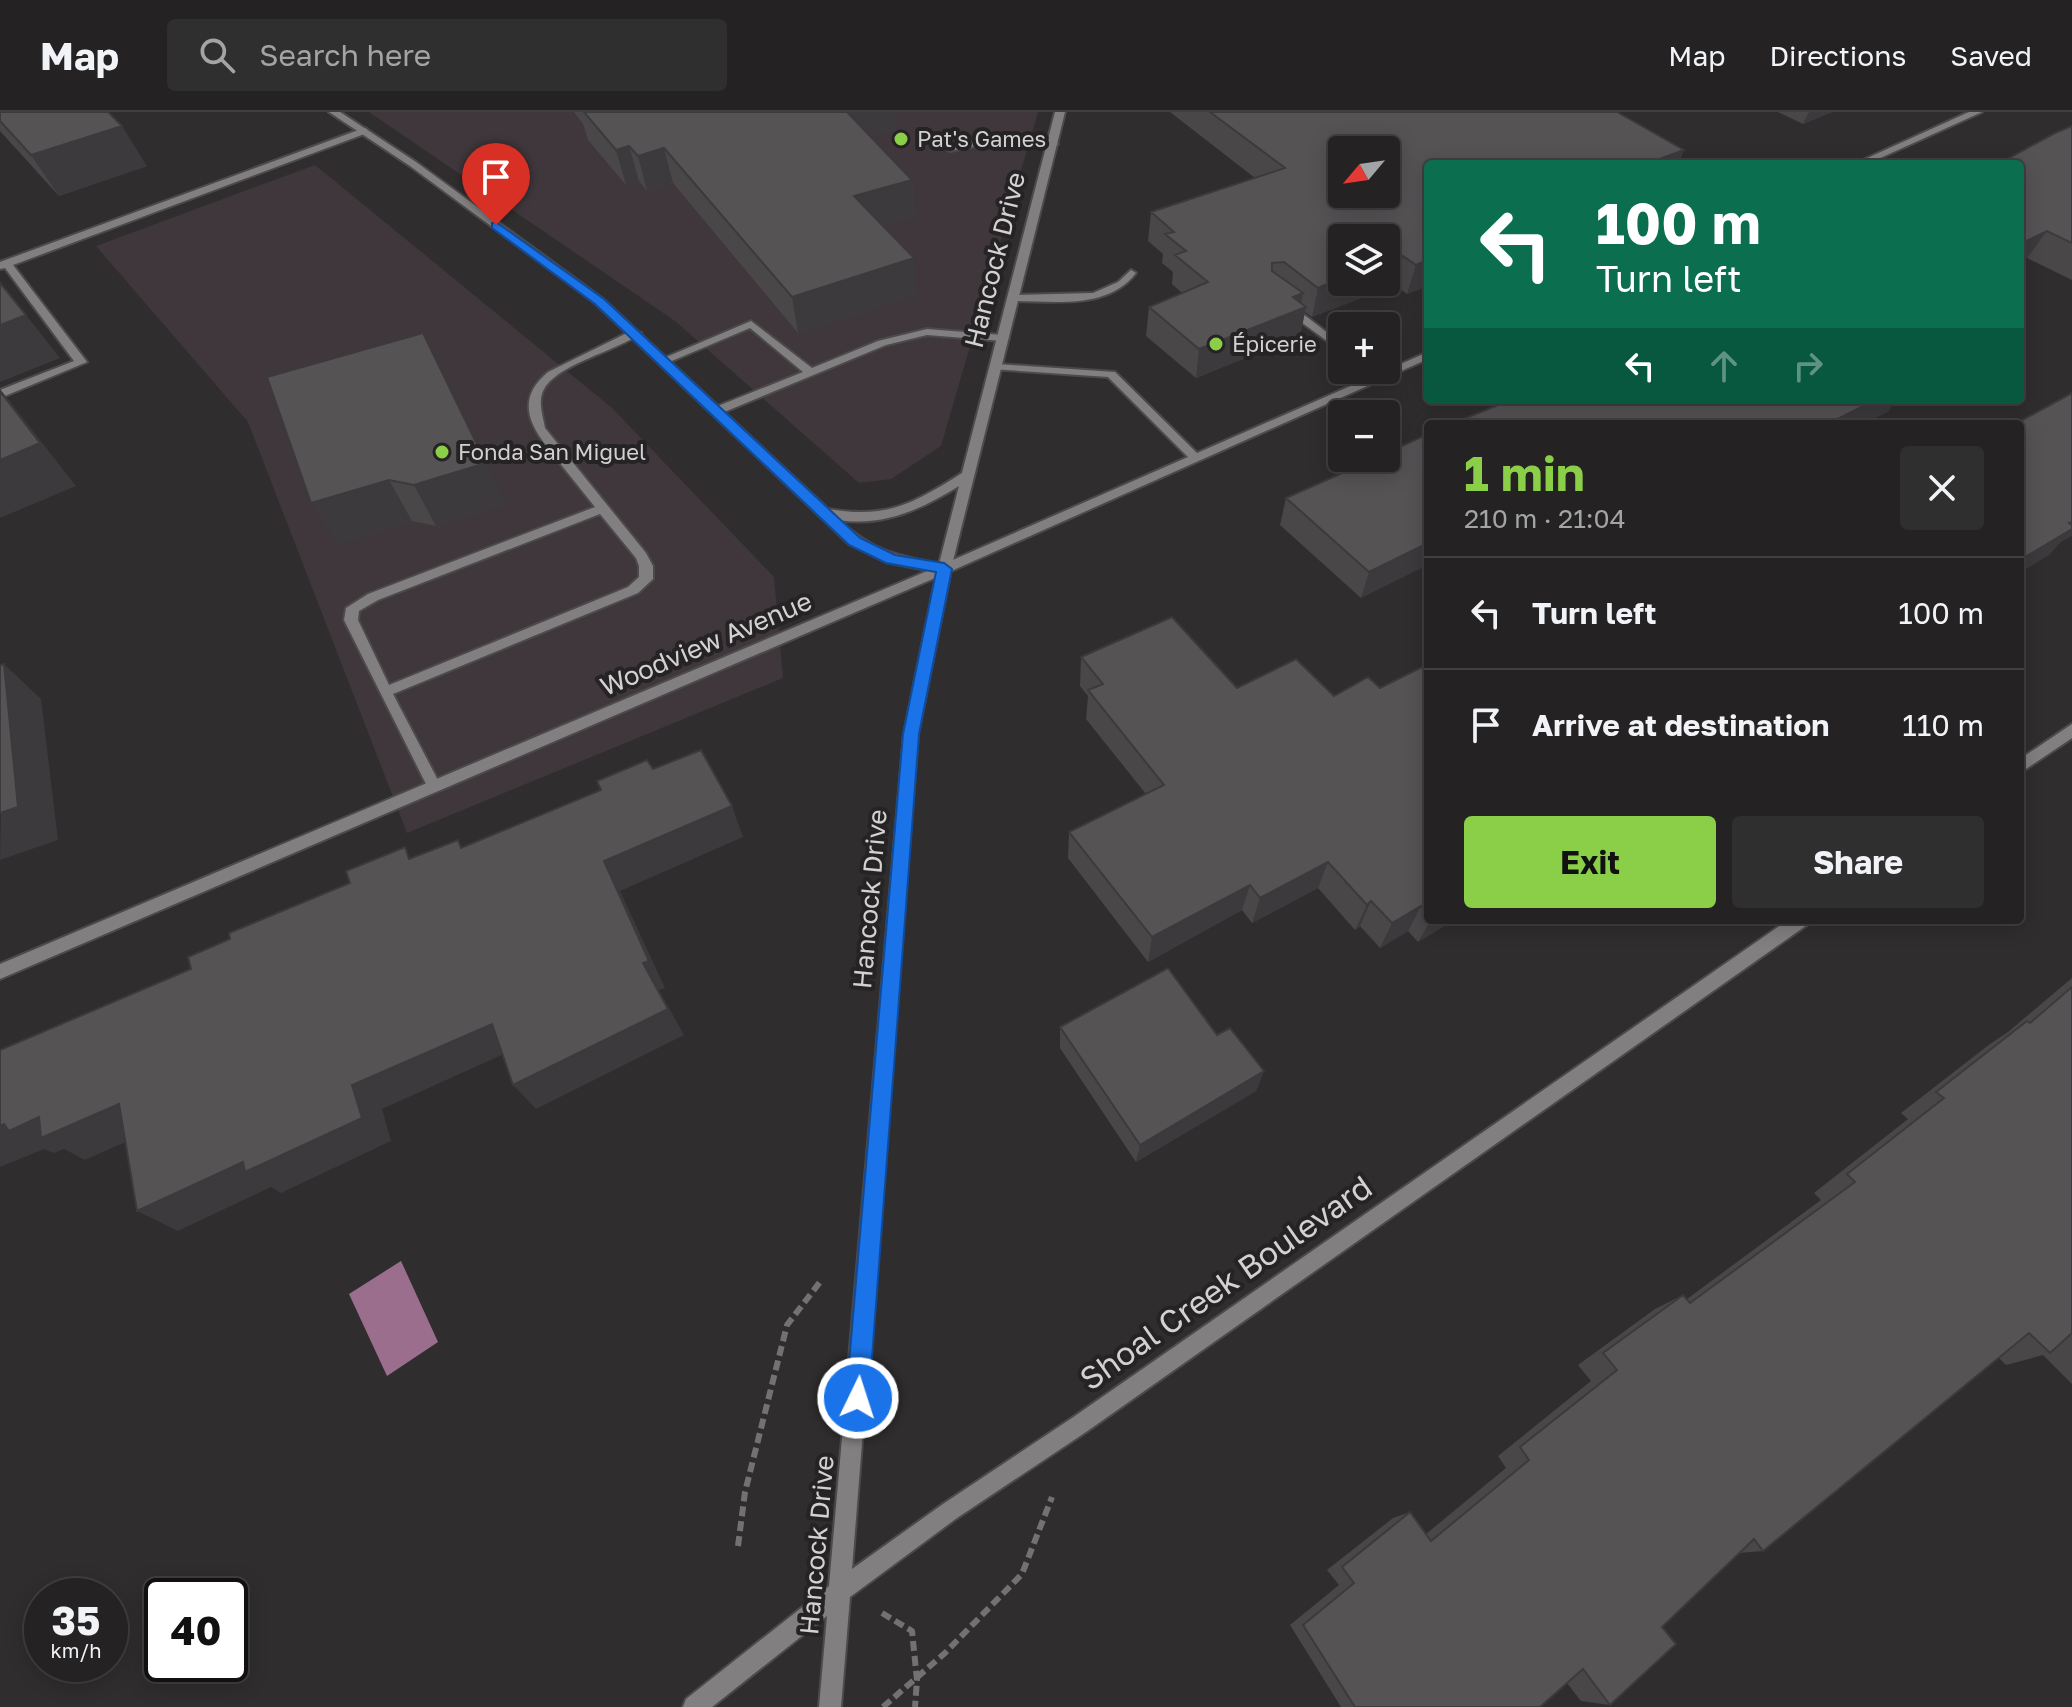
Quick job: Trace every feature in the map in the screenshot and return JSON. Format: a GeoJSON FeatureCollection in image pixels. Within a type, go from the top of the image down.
{"type":"FeatureCollection","features":[{"type":"Feature","properties":{"kind":"street"},"geometry":{"type":"LineString","coordinates":[[334,112],[599,301],[854,541],[891,559],[944,569]]}},
{"type":"Feature","properties":{"kind":"street","name":"Hancock Drive"},"geometry":{"type":"LineString","coordinates":[[830,1707],[911,734],[944,569],[1060,112]]}},
{"type":"Feature","properties":{"kind":"street"},"geometry":{"type":"LineString","coordinates":[[1868,160],[1977,112]]}},
{"type":"Feature","properties":{"kind":"street"},"geometry":{"type":"LineString","coordinates":[[0,394],[81,362],[4,265],[364,131]]}},
{"type":"Feature","properties":{"kind":"street"},"geometry":{"type":"LineString","coordinates":[[950,148],[992,140],[1053,144]]}},
{"type":"Feature","properties":{"kind":"street"},"geometry":{"type":"LineString","coordinates":[[1014,298],[1102,294],[1123,286],[1131,273]]}},
{"type":"Feature","properties":{"kind":"street"},"geometry":{"type":"LineString","coordinates":[[1273,296],[1328,338]]}},
{"type":"Feature","properties":{"kind":"street"},"geometry":{"type":"LineString","coordinates":[[663,361],[751,324],[810,372]]}},
{"type":"Feature","properties":{"kind":"street"},"geometry":{"type":"LineString","coordinates":[[717,411],[882,343],[927,332],[1003,338]]}},
{"type":"Feature","properties":{"kind":"street"},"geometry":{"type":"LineString","coordinates":[[385,692],[633,590],[646,579],[646,566],[539,429],[534,404],[538,387],[558,371],[635,333]]}},
{"type":"Feature","properties":{"kind":"street","name":"Woodview Avenue"},"geometry":{"type":"LineString","coordinates":[[1400,364],[1424,356]]}},
{"type":"Feature","properties":{"kind":"street"},"geometry":{"type":"LineString","coordinates":[[996,367],[1111,374],[1195,457]]}},
{"type":"Feature","properties":{"kind":"street","name":"Woodview Avenue"},"geometry":{"type":"LineString","coordinates":[[0,972],[944,569],[1351,384]]}},
{"type":"Feature","properties":{"kind":"street"},"geometry":{"type":"LineString","coordinates":[[824,513],[869,518],[903,509],[938,494],[969,474]]}},
{"type":"Feature","properties":{"kind":"street"},"geometry":{"type":"LineString","coordinates":[[434,786],[351,620],[353,608],[373,597],[603,508]]}},
{"type":"Feature","properties":{"kind":"street"},"geometry":{"type":"LineString","coordinates":[[2024,764],[2072,730]]}},
{"type":"Feature","properties":{"kind":"street","name":"Shoal Creek Boulevard"},"geometry":{"type":"LineString","coordinates":[[694,1707],[842,1590],[950,1511],[1079,1425],[1795,924]]}},
{"type":"Feature","properties":{"kind":"path"},"geometry":{"type":"LineString","coordinates":[[738,1546],[745,1492],[787,1325],[825,1274]]}},
{"type":"Feature","properties":{"kind":"path"},"geometry":{"type":"LineString","coordinates":[[883,1707],[917,1680],[983,1617],[1022,1574],[1053,1493]]}},
{"type":"Feature","properties":{"kind":"path"},"geometry":{"type":"LineString","coordinates":[[842,1590],[912,1631],[917,1680],[915,1707]]}},
{"type":"Feature","properties":{"kind":"shaded area"},"geometry":{"type":"Polygon","coordinates":[[[369,112],[1038,112],[941,446],[891,479],[859,483],[675,321],[369,112]]]}},
{"type":"Feature","properties":{"kind":"shaded area"},"geometry":{"type":"Polygon","coordinates":[[[315,165],[612,408],[774,577],[783,678],[407,833],[248,422],[96,246],[315,165]]]}},
{"type":"Feature","properties":{"kind":"shaded area"},"geometry":{"type":"Polygon","coordinates":[[[401,1261],[438,1342],[387,1376],[349,1294],[401,1261]]]}},
{"type":"Feature","properties":{"kind":"building"},"geometry":{"type":"Polygon","coordinates":[[[0,112],[108,112],[122,126],[31,155],[0,121],[0,112]]]}},
{"type":"Feature","properties":{"kind":"building"},"geometry":{"type":"Polygon","coordinates":[[[584,112],[847,112],[912,180],[854,196],[914,258],[792,297],[664,148],[638,156],[629,146],[616,150],[584,112]]]}},
{"type":"Feature","properties":{"kind":"building"},"geometry":{"type":"Polygon","coordinates":[[[1210,112],[1617,112],[1684,150],[1657,160],[1424,160],[1424,262],[1416,265],[1400,257],[1400,224],[1328,224],[1328,284],[1318,288],[1284,262],[1272,263],[1272,271],[1303,293],[1293,297],[1306,307],[1199,349],[1149,307],[1208,282],[1175,255],[1186,251],[1165,234],[1174,232],[1151,212],[1285,168],[1210,112]]]}},
{"type":"Feature","properties":{"kind":"building"},"geometry":{"type":"Polygon","coordinates":[[[2072,126],[2072,243],[2047,231],[2024,242],[2024,160],[2005,160],[2072,126]]]}},
{"type":"Feature","properties":{"kind":"building"},"geometry":{"type":"Polygon","coordinates":[[[0,283],[26,315],[0,325],[0,283]]]}},
{"type":"Feature","properties":{"kind":"building"},"geometry":{"type":"Polygon","coordinates":[[[423,333],[486,463],[414,485],[389,480],[311,503],[267,377],[423,333]]]}},
{"type":"Feature","properties":{"kind":"building"},"geometry":{"type":"Polygon","coordinates":[[[0,391],[40,443],[0,460],[0,391]]]}},
{"type":"Feature","properties":{"kind":"building"},"geometry":{"type":"Polygon","coordinates":[[[2072,393],[2072,522],[2069,523],[2072,529],[2024,558],[2024,420],[2072,393]]]}},
{"type":"Feature","properties":{"kind":"building"},"geometry":{"type":"Polygon","coordinates":[[[1500,404],[1867,404],[1836,420],[1461,420],[1500,404]]]}},
{"type":"Feature","properties":{"kind":"building"},"geometry":{"type":"Polygon","coordinates":[[[1424,436],[1424,545],[1369,572],[1286,498],[1344,472],[1400,472],[1400,447],[1424,436]]]}},
{"type":"Feature","properties":{"kind":"building"},"geometry":{"type":"Polygon","coordinates":[[[1172,617],[1237,688],[1296,659],[1334,696],[1368,677],[1380,688],[1424,666],[1424,909],[1421,906],[1392,923],[1371,901],[1367,905],[1328,862],[1260,898],[1250,885],[1152,937],[1069,832],[1164,785],[1088,690],[1103,684],[1081,657],[1172,617]]]}},
{"type":"Feature","properties":{"kind":"building"},"geometry":{"type":"Polygon","coordinates":[[[4,664],[18,807],[0,813],[0,665],[4,664]]]}},
{"type":"Feature","properties":{"kind":"building"},"geometry":{"type":"Polygon","coordinates":[[[701,750],[732,806],[604,861],[649,961],[643,963],[668,1009],[513,1085],[492,1024],[352,1085],[362,1118],[245,1172],[243,1162],[137,1211],[119,1104],[41,1138],[39,1117],[9,1131],[4,1124],[0,1126],[0,1050],[191,969],[188,957],[230,939],[229,933],[350,883],[346,871],[405,847],[409,859],[458,840],[461,848],[601,790],[597,781],[647,760],[653,769],[701,750]]]}},
{"type":"Feature","properties":{"kind":"building"},"geometry":{"type":"Polygon","coordinates":[[[1168,968],[1217,1035],[1230,1028],[1264,1071],[1140,1145],[1060,1027],[1168,968]]]}},
{"type":"Feature","properties":{"kind":"building"},"geometry":{"type":"Polygon","coordinates":[[[2072,987],[2072,1333],[2050,1353],[2029,1333],[1763,1551],[1754,1539],[1662,1627],[1676,1644],[1610,1705],[1583,1669],[1540,1707],[1355,1707],[1303,1625],[1354,1583],[1342,1567],[1410,1512],[1431,1541],[1529,1460],[1520,1447],[1617,1370],[1603,1353],[1683,1295],[1690,1303],[1855,1182],[1847,1174],[1944,1098],[1936,1092],[2027,1021],[2030,1023],[2072,987]]]}},
{"type":"Feature","properties":{"kind":"place","name":"Pat's Games"},"geometry":{"type":"Point","coordinates":[901,139]}},
{"type":"Feature","properties":{"kind":"place","name":"Épicerie"},"geometry":{"type":"Point","coordinates":[1216,344]}},
{"type":"Feature","properties":{"kind":"place","name":"Fonda San Miguel"},"geometry":{"type":"Point","coordinates":[442,452]}},
{"type":"Feature","properties":{"kind":"route"},"geometry":{"type":"LineString","coordinates":[[496,225],[599,301],[854,541],[891,559],[944,569],[911,734],[858,1398]]}}]}
